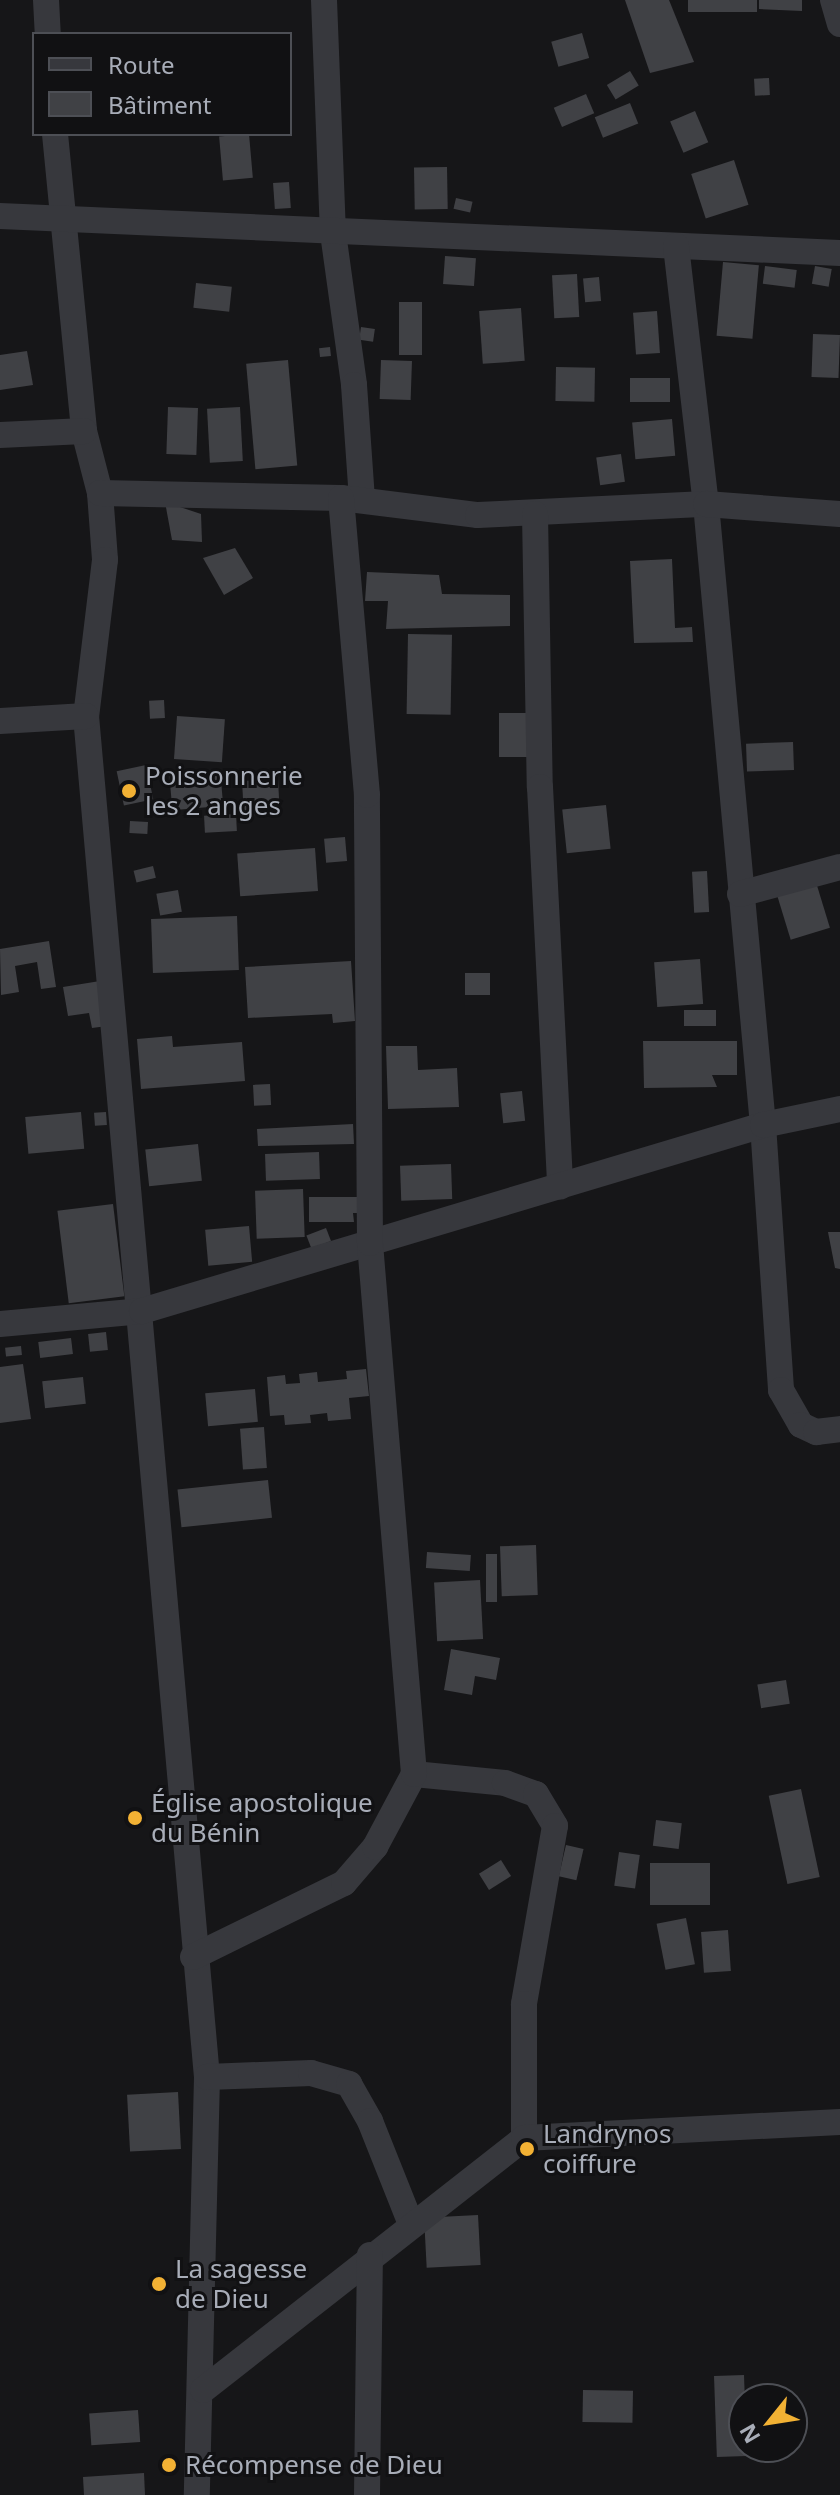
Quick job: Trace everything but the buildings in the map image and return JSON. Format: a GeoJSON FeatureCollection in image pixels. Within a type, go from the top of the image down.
{"type":"FeatureCollection","features":[{"type":"Feature","properties":{"kind":"street"},"geometry":{"type":"LineString","coordinates":[[46,0],[48,32]]}},
{"type":"Feature","properties":{"kind":"street"},"geometry":{"type":"LineString","coordinates":[[193,1957],[344,1883],[375,1847],[414,1774],[370,1243],[367,795],[352,499],[354,385],[333,233],[324,0]]}},
{"type":"Feature","properties":{"kind":"street"},"geometry":{"type":"LineString","coordinates":[[833,0],[840,24]]}},
{"type":"Feature","properties":{"kind":"street"},"geometry":{"type":"LineString","coordinates":[[55,136],[60,221],[84,431],[100,493],[105,560],[86,716],[142,1311],[193,1957],[207,2077],[203,2390],[197,2495]]}},
{"type":"Feature","properties":{"kind":"street"},"geometry":{"type":"LineString","coordinates":[[0,216],[840,253]]}},
{"type":"Feature","properties":{"kind":"street"},"geometry":{"type":"LineString","coordinates":[[676,246],[706,504],[763,1125],[781,1390],[801,1425],[816,1432],[840,1429]]}},
{"type":"Feature","properties":{"kind":"street"},"geometry":{"type":"LineString","coordinates":[[0,435],[84,431]]}},
{"type":"Feature","properties":{"kind":"street"},"geometry":{"type":"LineString","coordinates":[[100,493],[352,499],[442,512],[535,514],[706,504],[840,514]]}},
{"type":"Feature","properties":{"kind":"street"},"geometry":{"type":"LineString","coordinates":[[535,514],[540,787],[560,1186]]}},
{"type":"Feature","properties":{"kind":"street"},"geometry":{"type":"LineString","coordinates":[[0,721],[86,716]]}},
{"type":"Feature","properties":{"kind":"street"},"geometry":{"type":"LineString","coordinates":[[740,894],[840,867]]}},
{"type":"Feature","properties":{"kind":"street"},"geometry":{"type":"LineString","coordinates":[[0,1324],[142,1311],[763,1125],[840,1109]]}},
{"type":"Feature","properties":{"kind":"street"},"geometry":{"type":"LineString","coordinates":[[414,1774],[505,1783],[536,1794],[555,1826],[524,2004],[524,2138]]}},
{"type":"Feature","properties":{"kind":"street"},"geometry":{"type":"LineString","coordinates":[[207,2077],[311,2073],[349,2084],[370,2121],[411,2224]]}},
{"type":"Feature","properties":{"kind":"street"},"geometry":{"type":"LineString","coordinates":[[203,2390],[370,2255],[524,2138],[840,2122]]}},
{"type":"Feature","properties":{"kind":"street"},"geometry":{"type":"LineString","coordinates":[[367,2495],[370,2255]]}},
{"type":"Feature","properties":{"kind":"place","name":"Poissonnerie les 2 anges"},"geometry":{"type":"Point","coordinates":[129,791]}},
{"type":"Feature","properties":{"kind":"place","name":"Église apostolique du Bénin"},"geometry":{"type":"Point","coordinates":[135,1818]}},
{"type":"Feature","properties":{"kind":"place","name":"Landrynos coiffure"},"geometry":{"type":"Point","coordinates":[527,2149]}},
{"type":"Feature","properties":{"kind":"place","name":"La sagesse de Dieu"},"geometry":{"type":"Point","coordinates":[159,2284]}},
{"type":"Feature","properties":{"kind":"place","name":"Récompense de Dieu"},"geometry":{"type":"Point","coordinates":[169,2465]}}]}
